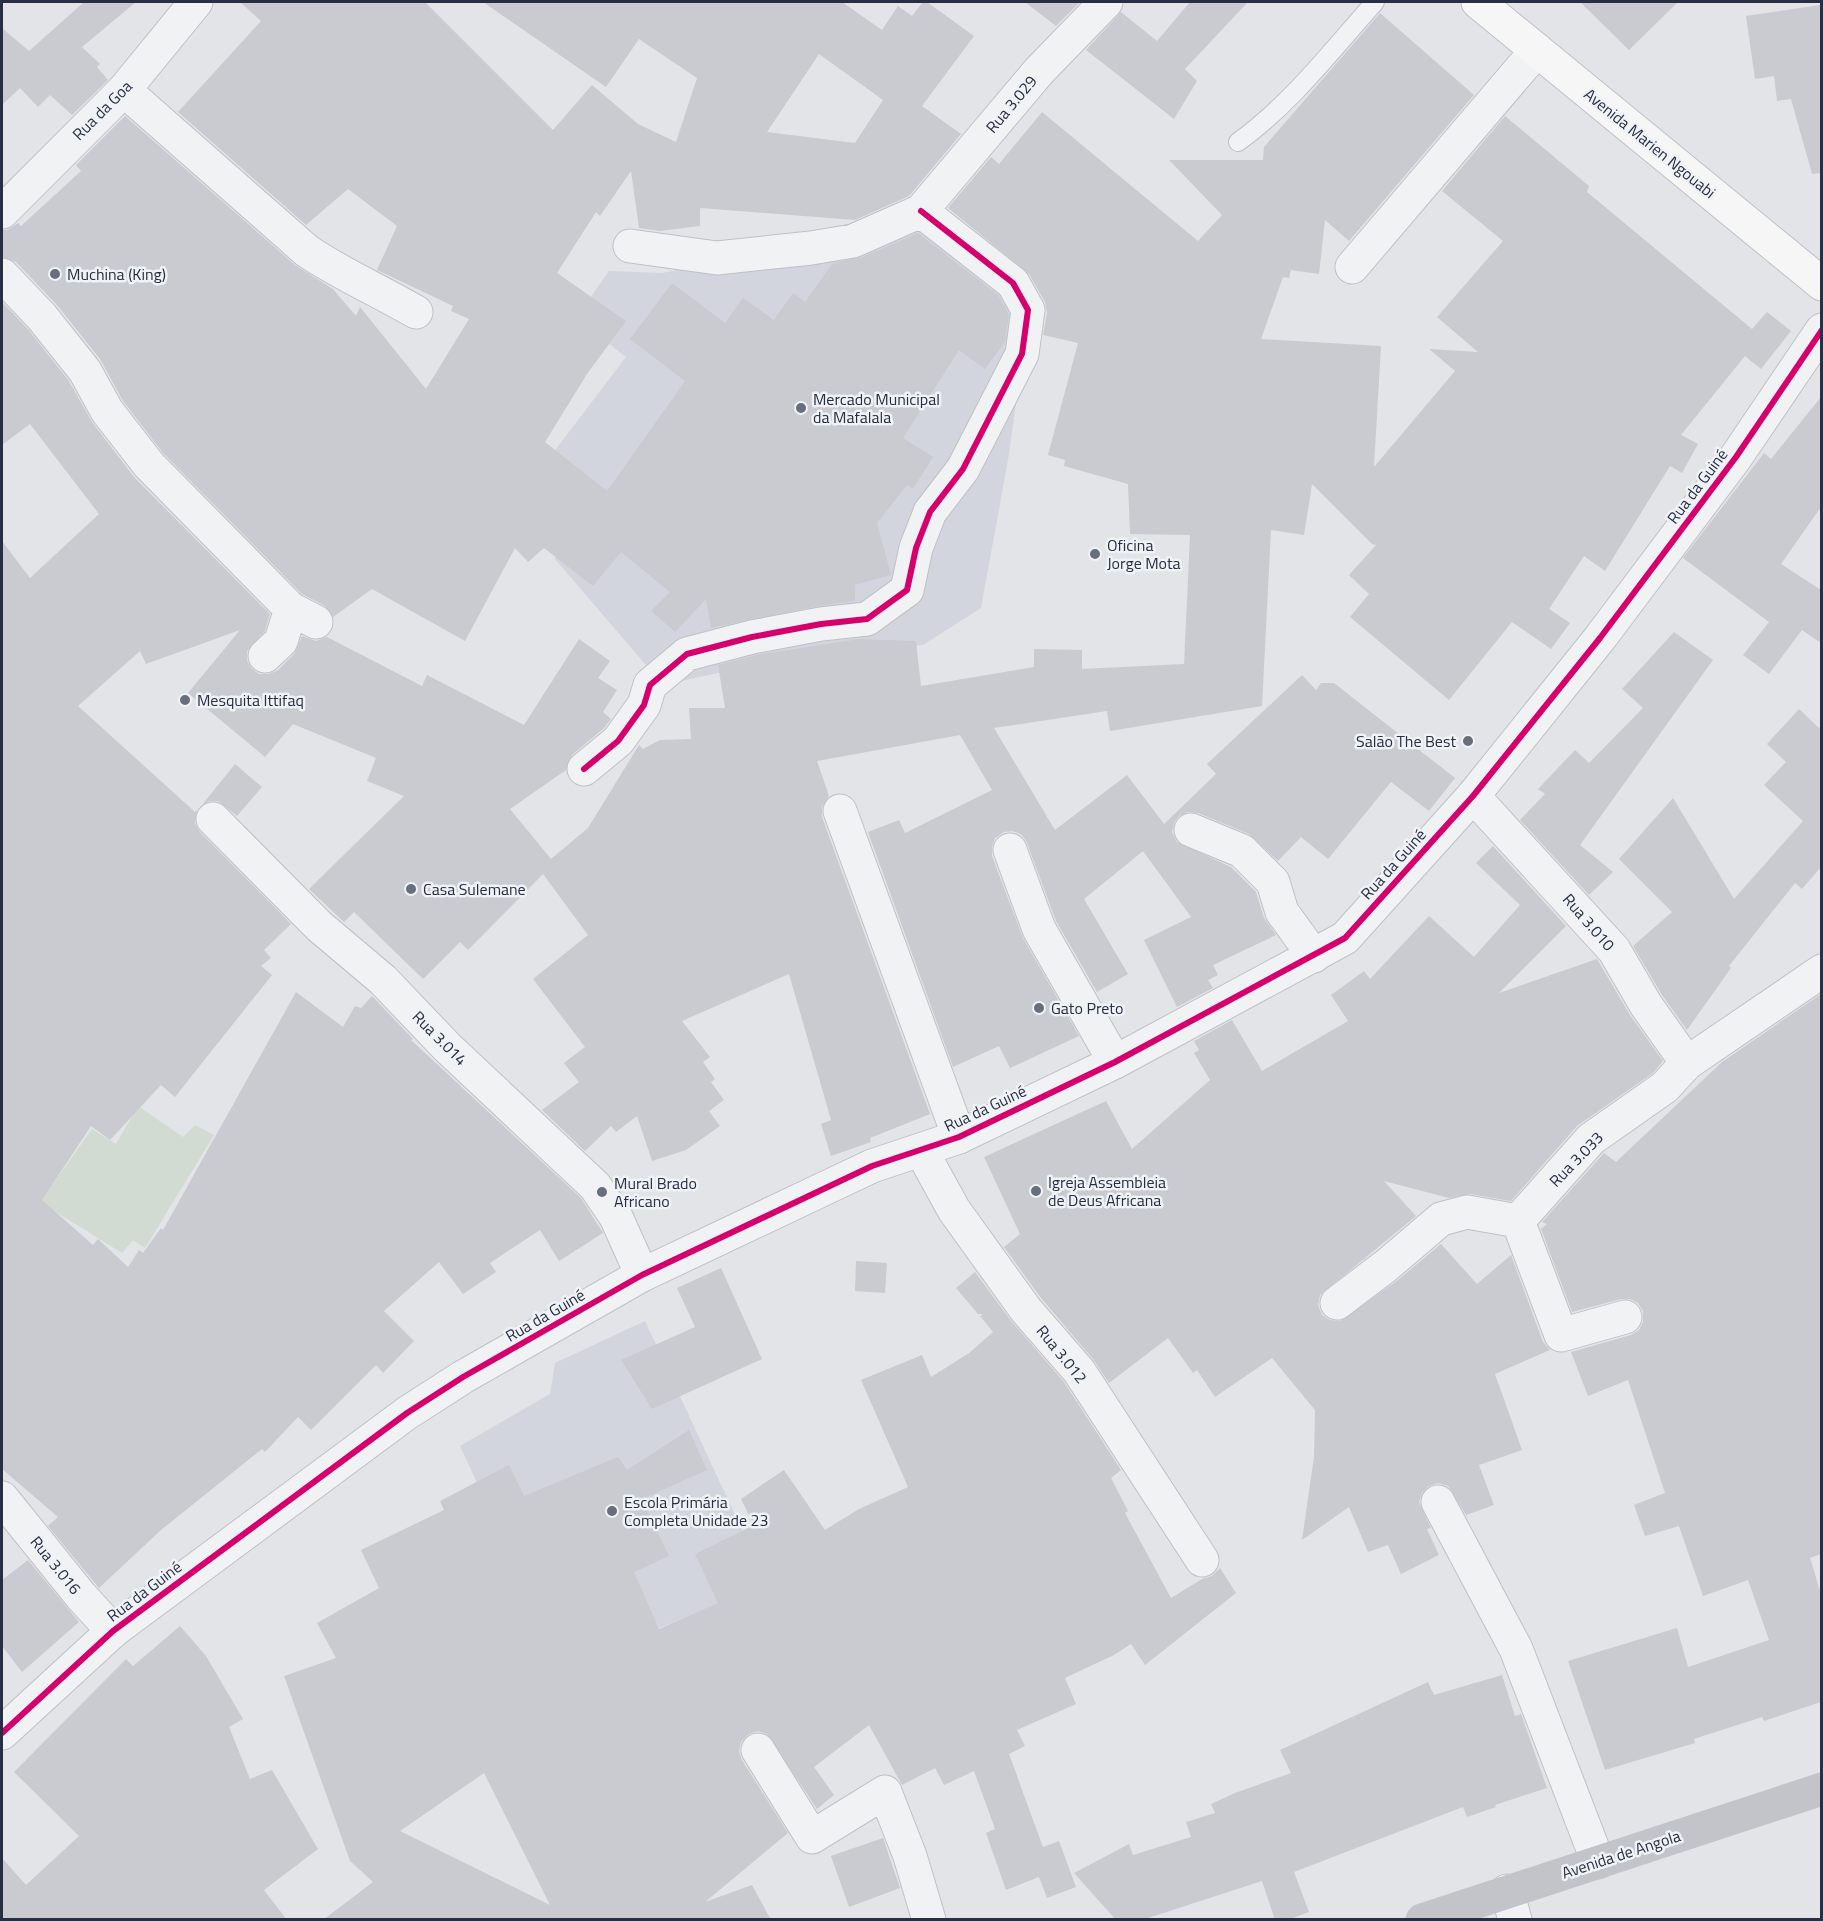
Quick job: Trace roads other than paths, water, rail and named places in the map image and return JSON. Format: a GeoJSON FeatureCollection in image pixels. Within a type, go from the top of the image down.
{"type":"FeatureCollection","features":[{"type":"Feature","properties":{"kind":"main road","name":"Avenida Marien Ngouabi"},"geometry":{"type":"LineString","coordinates":[[1478,2],[1821,284]]}},
{"type":"Feature","properties":{"kind":"main road","name":"Avenida de Angola"},"geometry":{"type":"LineString","coordinates":[[1422,1920],[1511,1905],[1599,1862],[1821,1789]]}},
{"type":"Feature","properties":{"kind":"street","name":"Rua da Goa"},"geometry":{"type":"LineString","coordinates":[[2,212],[124,90],[196,2]]}},
{"type":"Feature","properties":{"kind":"street","name":"Rua 3.029"},"geometry":{"type":"LineString","coordinates":[[921,212],[1039,71],[1106,2]]}},
{"type":"Feature","properties":{"kind":"street"},"geometry":{"type":"LineString","coordinates":[[1352,267],[1537,50]]}},
{"type":"Feature","properties":{"kind":"street"},"geometry":{"type":"LineString","coordinates":[[124,90],[307,251],[332,268],[364,282],[416,312]]}},
{"type":"Feature","properties":{"kind":"street"},"geometry":{"type":"LineString","coordinates":[[584,769],[618,741],[644,705],[650,685],[687,654],[752,637],[821,624],[867,619],[907,590],[916,548],[930,512],[963,469],[1022,354],[1028,310],[1013,283],[921,212],[853,241],[811,248],[717,258],[630,246]]}},
{"type":"Feature","properties":{"kind":"street"},"geometry":{"type":"LineString","coordinates":[[2,275],[42,317],[85,371],[107,411],[149,465],[303,615],[265,656]]}},
{"type":"Feature","properties":{"kind":"street","name":"Rua da Guiné"},"geometry":{"type":"LineString","coordinates":[[2,1733],[113,1631],[407,1413],[464,1377],[642,1275],[872,1166],[959,1137],[1115,1062],[1345,938],[1473,796],[1600,638],[1729,467],[1821,330]]}},
{"type":"Feature","properties":{"kind":"street","name":"Rua 3.010"},"geometry":{"type":"LineString","coordinates":[[1473,796],[1614,950],[1646,1005],[1687,1063]]}},
{"type":"Feature","properties":{"kind":"street"},"geometry":{"type":"LineString","coordinates":[[840,811],[959,1137]]}},
{"type":"Feature","properties":{"kind":"street","name":"Rua 3.014"},"geometry":{"type":"LineString","coordinates":[[213,819],[319,926],[383,980],[447,1047],[595,1186],[616,1217],[642,1275]]}},
{"type":"Feature","properties":{"kind":"street"},"geometry":{"type":"LineString","coordinates":[[1191,830],[1242,851],[1273,882],[1282,912],[1314,956]]}},
{"type":"Feature","properties":{"kind":"street"},"geometry":{"type":"LineString","coordinates":[[1010,850],[1039,929],[1115,1062]]}},
{"type":"Feature","properties":{"kind":"street","name":"Rua 3.033"},"geometry":{"type":"LineString","coordinates":[[1518,1221],[1591,1139],[1665,1087],[1687,1063],[1821,971]]}},
{"type":"Feature","properties":{"kind":"street","name":"Rua 3.012"},"geometry":{"type":"LineString","coordinates":[[921,1150],[954,1210],[1026,1310],[1079,1371],[1202,1560]]}},
{"type":"Feature","properties":{"kind":"street"},"geometry":{"type":"LineString","coordinates":[[1337,1303],[1387,1266],[1441,1218],[1467,1212],[1518,1221],[1561,1335],[1625,1317]]}},
{"type":"Feature","properties":{"kind":"street","name":"Rua 3.016"},"geometry":{"type":"LineString","coordinates":[[2,1498],[81,1596],[113,1631]]}},
{"type":"Feature","properties":{"kind":"street"},"geometry":{"type":"LineString","coordinates":[[1438,1503],[1516,1649],[1599,1862]]}},
{"type":"Feature","properties":{"kind":"street"},"geometry":{"type":"LineString","coordinates":[[758,1750],[812,1837],[885,1792],[910,1856],[929,1920]]}},
{"type":"Feature","properties":{"kind":"lane"},"geometry":{"type":"LineString","coordinates":[[1238,142],[1257,129],[1307,79],[1375,2]]}},
{"type":"Feature","properties":{"kind":"place","name":"Muchina (King)"},"geometry":{"type":"Point","coordinates":[55,274]}},
{"type":"Feature","properties":{"kind":"place","name":"Mercado Municipal da Mafalala"},"geometry":{"type":"Point","coordinates":[801,408]}},
{"type":"Feature","properties":{"kind":"place","name":"Oficina Jorge Mota"},"geometry":{"type":"Point","coordinates":[1095,554]}},
{"type":"Feature","properties":{"kind":"place","name":"Mesquita Ittifaq"},"geometry":{"type":"Point","coordinates":[185,700]}},
{"type":"Feature","properties":{"kind":"place","name":"Salão The Best"},"geometry":{"type":"Point","coordinates":[1468,741]}},
{"type":"Feature","properties":{"kind":"place","name":"Casa Sulemane"},"geometry":{"type":"Point","coordinates":[411,889]}},
{"type":"Feature","properties":{"kind":"place","name":"Gato Preto"},"geometry":{"type":"Point","coordinates":[1039,1008]}},
{"type":"Feature","properties":{"kind":"place","name":"Igreja Assembleia de Deus Africana"},"geometry":{"type":"Point","coordinates":[1036,1191]}},
{"type":"Feature","properties":{"kind":"place","name":"Mural Brado Africano"},"geometry":{"type":"Point","coordinates":[602,1192]}},
{"type":"Feature","properties":{"kind":"place","name":"Escola Primária Completa Unidade 23"},"geometry":{"type":"Point","coordinates":[612,1511]}}]}
